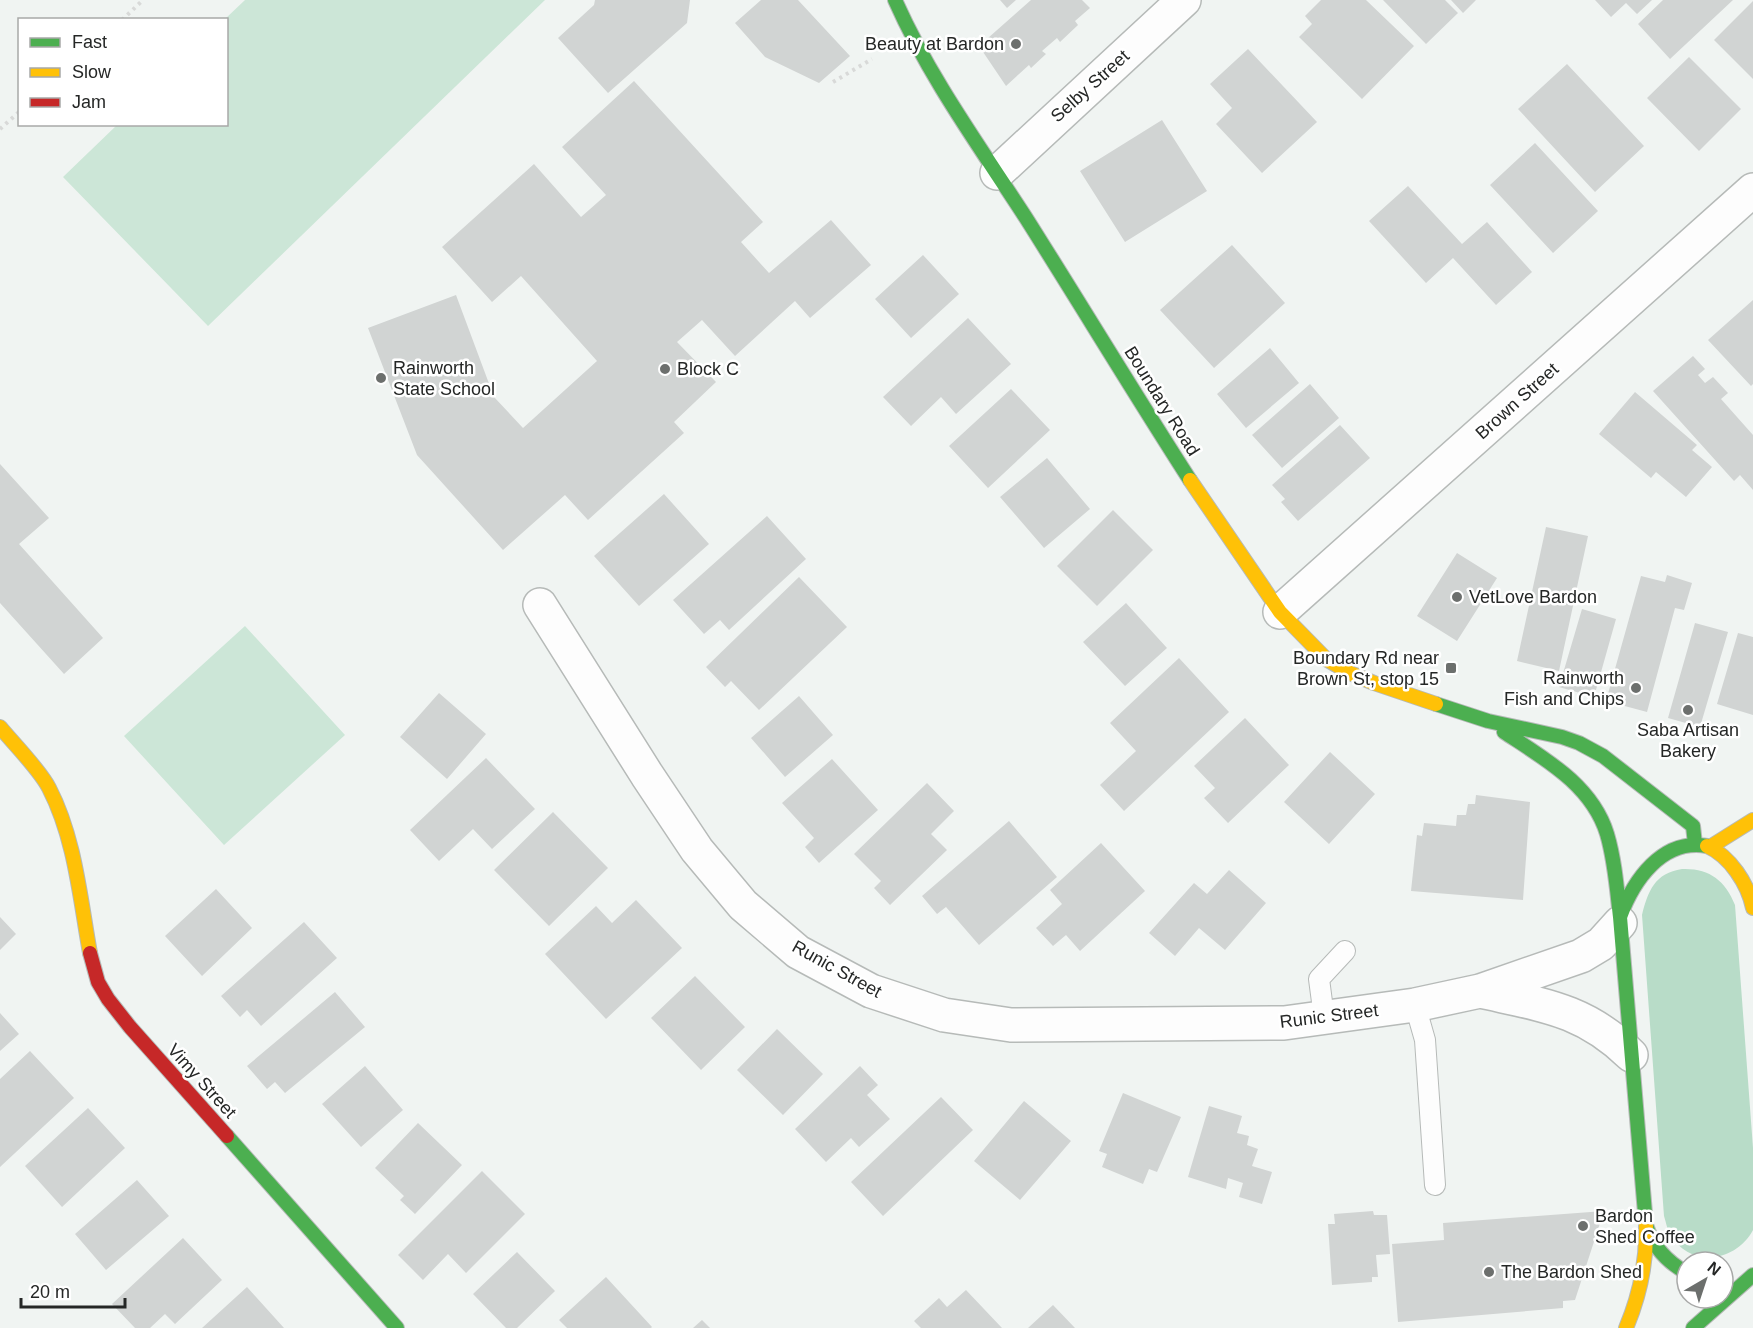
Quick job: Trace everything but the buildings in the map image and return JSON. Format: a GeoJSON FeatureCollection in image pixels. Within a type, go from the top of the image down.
{"type":"FeatureCollection","features":[{"type":"Feature","properties":{"kind":"main road","name":"Boundary Road"},"geometry":{"type":"LineString","coordinates":[[895,0],[909,32],[934,75],[1216,519],[1280,612],[1326,659],[1350,673],[1488,721],[1562,737],[1604,756],[1693,826],[1695,844]]}},
{"type":"Feature","properties":{"kind":"main road","name":"Boundary Road"},"geometry":{"type":"LineString","coordinates":[[1488,721],[1568,776],[1596,810],[1605,831],[1612,860],[1620,920],[1646,1225]]}},
{"type":"Feature","properties":{"kind":"main road","name":"Vimy Street"},"geometry":{"type":"LineString","coordinates":[[0,728],[28,759],[48,786],[61,816],[72,855],[91,958],[98,982],[108,999],[130,1027],[397,1328]]}},
{"type":"Feature","properties":{"kind":"main road"},"geometry":{"type":"LineString","coordinates":[[1710,847],[1753,820]]}},
{"type":"Feature","properties":{"kind":"main road"},"geometry":{"type":"LineString","coordinates":[[1620,920],[1633,885],[1646,867],[1669,852],[1695,844],[1710,847],[1744,882],[1753,908]]}},
{"type":"Feature","properties":{"kind":"main road"},"geometry":{"type":"LineString","coordinates":[[1646,1225],[1648,1236],[1657,1251],[1675,1265]]}},
{"type":"Feature","properties":{"kind":"main road"},"geometry":{"type":"LineString","coordinates":[[1626,1328],[1638,1296],[1645,1251],[1646,1225]]}},
{"type":"Feature","properties":{"kind":"main road"},"geometry":{"type":"LineString","coordinates":[[1735,1279],[1753,1275]]}},
{"type":"Feature","properties":{"kind":"main road"},"geometry":{"type":"LineString","coordinates":[[1693,1328],[1753,1275]]}},
{"type":"Feature","properties":{"kind":"street","name":"Selby Street"},"geometry":{"type":"LineString","coordinates":[[997,173],[1184,0]]}},
{"type":"Feature","properties":{"kind":"street","name":"Brown Street"},"geometry":{"type":"LineString","coordinates":[[1280,612],[1753,190]]}},
{"type":"Feature","properties":{"kind":"street","name":"Runic Street"},"geometry":{"type":"LineString","coordinates":[[540,605],[684,831],[743,905],[798,952],[871,991],[944,1015],[1011,1025],[1284,1023],[1415,1005],[1480,991],[1581,956],[1600,944],[1620,920]]}},
{"type":"Feature","properties":{"kind":"street","name":"Runic Street"},"geometry":{"type":"LineString","coordinates":[[1480,991],[1571,1013],[1607,1033],[1631,1055]]}},
{"type":"Feature","properties":{"kind":"lane"},"geometry":{"type":"LineString","coordinates":[[1324,1017],[1319,979],[1345,951]]}},
{"type":"Feature","properties":{"kind":"lane"},"geometry":{"type":"LineString","coordinates":[[1415,1005],[1425,1040],[1435,1185]]}},
{"type":"Feature","properties":{"kind":"path"},"geometry":{"type":"LineString","coordinates":[[124,18],[143,0]]}},
{"type":"Feature","properties":{"kind":"path"},"geometry":{"type":"LineString","coordinates":[[833,82],[872,58]]}},
{"type":"Feature","properties":{"kind":"path"},"geometry":{"type":"LineString","coordinates":[[0,129],[18,113]]}},
{"type":"Feature","properties":{"kind":"green space"},"geometry":{"type":"Polygon","coordinates":[[[245,0],[545,0],[208,326],[63,177],[116,126],[228,126],[228,18],[226,18],[245,0]]]}},
{"type":"Feature","properties":{"kind":"green space"},"geometry":{"type":"Polygon","coordinates":[[[245,626],[345,735],[224,845],[124,736],[245,626]]]}},
{"type":"Feature","properties":{"kind":"green space"},"geometry":{"type":"Polygon","coordinates":[[[1692,869],[1708,873],[1721,882],[1735,905],[1753,1148],[1753,1230],[1734,1250],[1685,1250],[1669,1232],[1664,1216],[1642,915],[1654,884],[1665,874],[1692,869]]]}},
{"type":"Feature","properties":{"kind":"traffic: fast"},"geometry":{"type":"LineString","coordinates":[[895,0],[939,84],[1190,480]]}},
{"type":"Feature","properties":{"kind":"traffic: fast"},"geometry":{"type":"LineString","coordinates":[[1436,704],[1488,721],[1562,737],[1579,743],[1603,756],[1693,826],[1695,844]]}},
{"type":"Feature","properties":{"kind":"traffic: fast"},"geometry":{"type":"LineString","coordinates":[[1504,732],[1551,763],[1579,787],[1590,801],[1600,817],[1610,844],[1620,917]]}},
{"type":"Feature","properties":{"kind":"traffic: fast"},"geometry":{"type":"LineString","coordinates":[[1675,1265],[1662,1253],[1646,1225],[1620,917],[1641,877],[1663,855],[1691,845],[1707,846]]}},
{"type":"Feature","properties":{"kind":"traffic: fast"},"geometry":{"type":"LineString","coordinates":[[227,1136],[397,1328]]}},
{"type":"Feature","properties":{"kind":"traffic: fast"},"geometry":{"type":"LineString","coordinates":[[1693,1328],[1753,1275]]}},
{"type":"Feature","properties":{"kind":"traffic: slow"},"geometry":{"type":"LineString","coordinates":[[1190,480],[1280,612],[1326,659],[1374,683],[1436,704]]}},
{"type":"Feature","properties":{"kind":"traffic: slow"},"geometry":{"type":"LineString","coordinates":[[0,727],[40,773],[58,807],[76,869],[90,953]]}},
{"type":"Feature","properties":{"kind":"traffic: slow"},"geometry":{"type":"LineString","coordinates":[[1710,847],[1753,820]]}},
{"type":"Feature","properties":{"kind":"traffic: slow"},"geometry":{"type":"LineString","coordinates":[[1707,846],[1723,857],[1737,872],[1747,890],[1753,908]]}},
{"type":"Feature","properties":{"kind":"traffic: slow"},"geometry":{"type":"LineString","coordinates":[[1626,1328],[1642,1278],[1646,1225]]}},
{"type":"Feature","properties":{"kind":"traffic: jam"},"geometry":{"type":"LineString","coordinates":[[90,953],[98,982],[108,999],[227,1136]]}},
{"type":"Feature","properties":{"kind":"place","name":"Beauty at Bardon"},"geometry":{"type":"Point","coordinates":[1016,44]}},
{"type":"Feature","properties":{"kind":"place","name":"Block C"},"geometry":{"type":"Point","coordinates":[665,369]}},
{"type":"Feature","properties":{"kind":"place","name":"Rainworth State School"},"geometry":{"type":"Point","coordinates":[381,378]}},
{"type":"Feature","properties":{"kind":"place","name":"VetLove Bardon"},"geometry":{"type":"Point","coordinates":[1457,597]}},
{"type":"Feature","properties":{"kind":"place","name":"Boundary Rd near Brown St, stop 15"},"geometry":{"type":"Point","coordinates":[1451,668]}},
{"type":"Feature","properties":{"kind":"place","name":"Rainworth Fish and Chips"},"geometry":{"type":"Point","coordinates":[1636,688]}},
{"type":"Feature","properties":{"kind":"place","name":"Saba Artisan Bakery"},"geometry":{"type":"Point","coordinates":[1688,710]}},
{"type":"Feature","properties":{"kind":"place","name":"Bardon Shed Coffee"},"geometry":{"type":"Point","coordinates":[1583,1226]}},
{"type":"Feature","properties":{"kind":"place","name":"The Bardon Shed"},"geometry":{"type":"Point","coordinates":[1489,1272]}}]}
